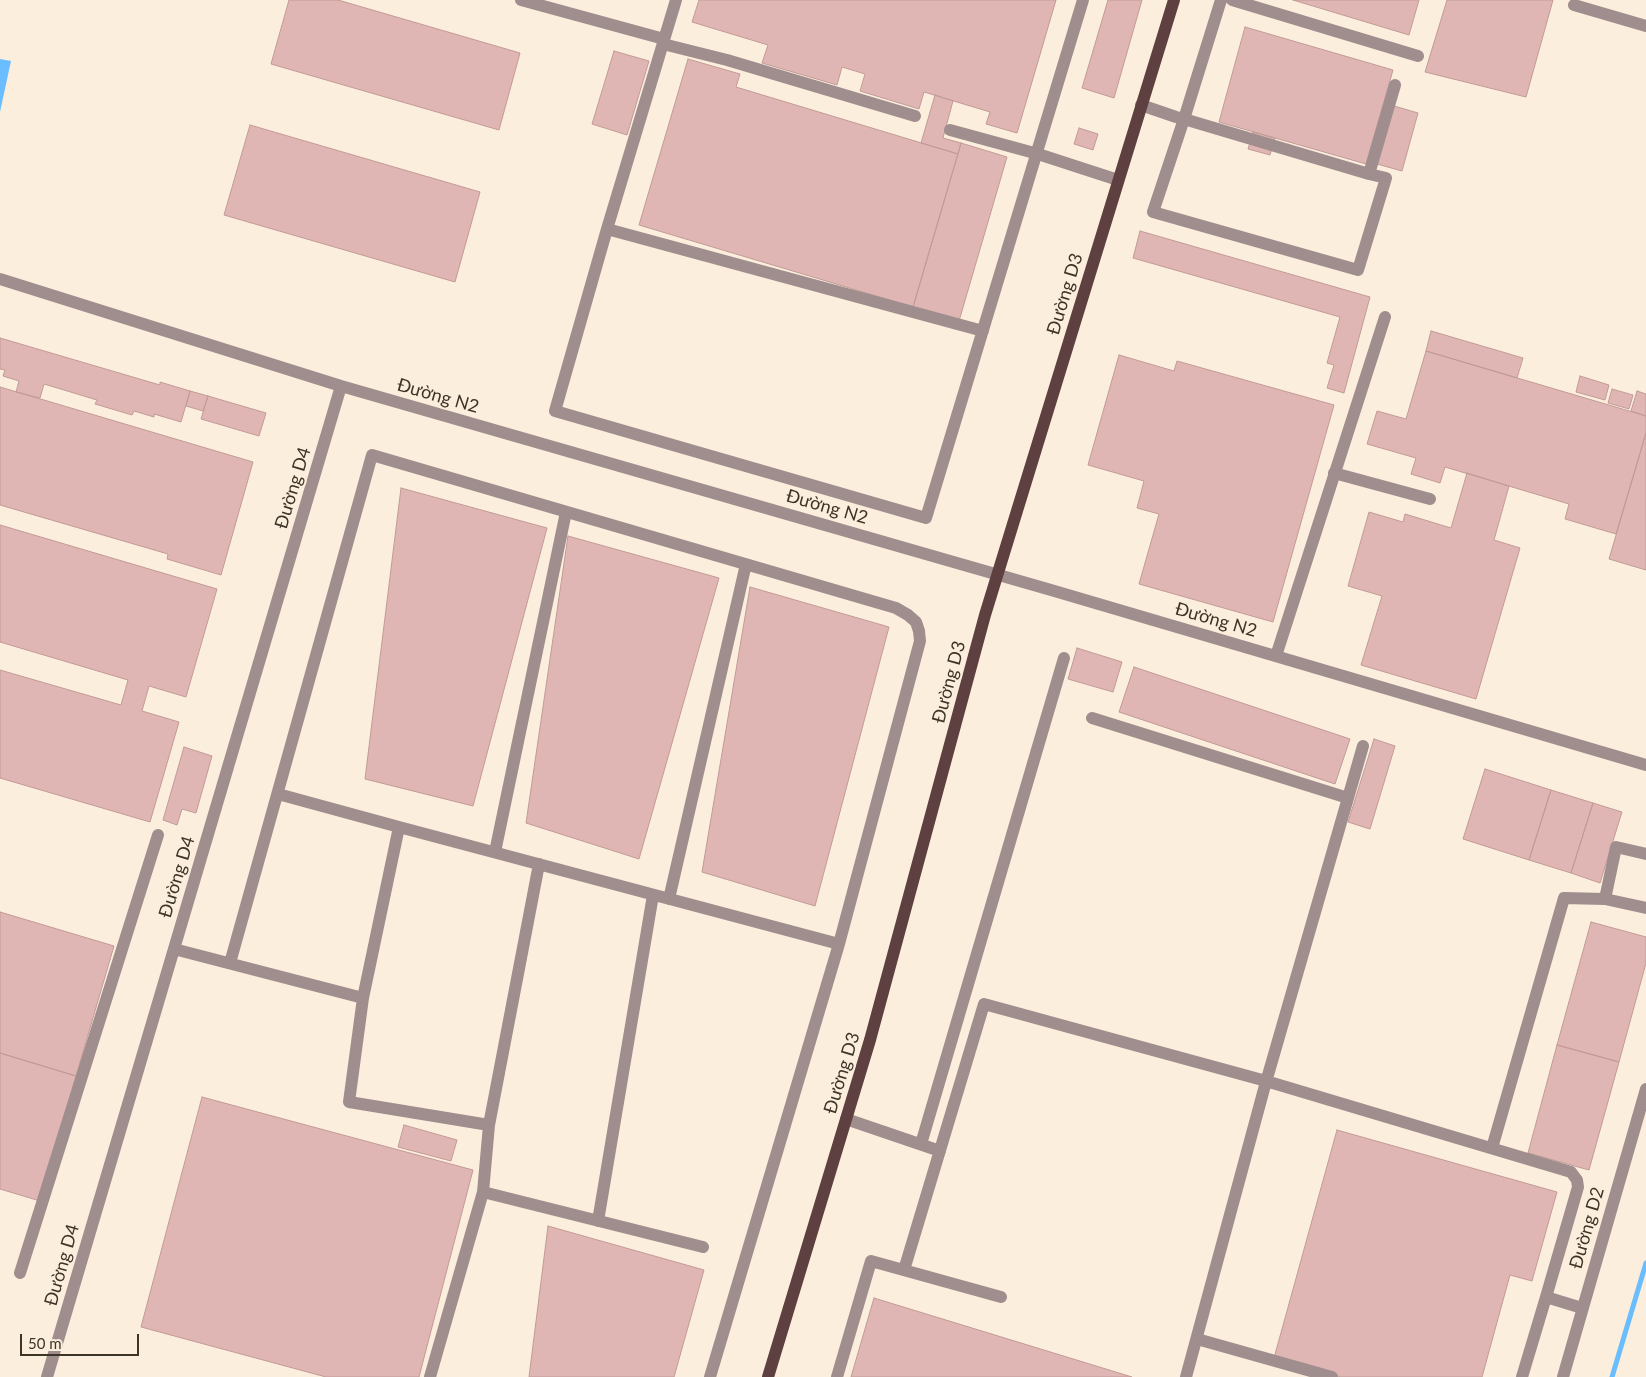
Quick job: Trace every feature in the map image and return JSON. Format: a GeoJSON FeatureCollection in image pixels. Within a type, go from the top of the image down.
{"type":"FeatureCollection","features":[{"type":"Feature","properties":{"kind":"main road","name":"Đường D3"},"geometry":{"type":"LineString","coordinates":[[768,1377],[870,1040],[997,574],[1174,0]]}},
{"type":"Feature","properties":{"kind":"street"},"geometry":{"type":"LineString","coordinates":[[521,0],[915,116]]}},
{"type":"Feature","properties":{"kind":"street"},"geometry":{"type":"LineString","coordinates":[[676,0],[607,229],[555,411],[926,518],[1038,154],[1083,0]]}},
{"type":"Feature","properties":{"kind":"street"},"geometry":{"type":"LineString","coordinates":[[1141,105],[1184,119],[1386,178],[1358,270],[1152,212],[1184,119],[1221,0]]}},
{"type":"Feature","properties":{"kind":"street"},"geometry":{"type":"LineString","coordinates":[[1232,0],[1418,56]]}},
{"type":"Feature","properties":{"kind":"street"},"geometry":{"type":"LineString","coordinates":[[1574,5],[1646,26]]}},
{"type":"Feature","properties":{"kind":"street"},"geometry":{"type":"LineString","coordinates":[[1369,174],[1395,85]]}},
{"type":"Feature","properties":{"kind":"street"},"geometry":{"type":"LineString","coordinates":[[950,130],[1038,154],[1118,180]]}},
{"type":"Feature","properties":{"kind":"street"},"geometry":{"type":"LineString","coordinates":[[607,229],[983,331]]}},
{"type":"Feature","properties":{"kind":"street","name":"Đường N2"},"geometry":{"type":"LineString","coordinates":[[0,279],[341,386],[997,574],[1646,765]]}},
{"type":"Feature","properties":{"kind":"street"},"geometry":{"type":"LineString","coordinates":[[1276,656],[1385,317]]}},
{"type":"Feature","properties":{"kind":"street","name":"Đường D4"},"geometry":{"type":"LineString","coordinates":[[47,1377],[341,386]]}},
{"type":"Feature","properties":{"kind":"street"},"geometry":{"type":"LineString","coordinates":[[230,964],[372,455],[896,608],[908,615],[916,622],[919,631],[920,641],[917,653],[839,944],[710,1377]]}},
{"type":"Feature","properties":{"kind":"street"},"geometry":{"type":"LineString","coordinates":[[1334,474],[1430,499]]}},
{"type":"Feature","properties":{"kind":"street"},"geometry":{"type":"LineString","coordinates":[[495,852],[566,512]]}},
{"type":"Feature","properties":{"kind":"street"},"geometry":{"type":"LineString","coordinates":[[669,899],[746,564]]}},
{"type":"Feature","properties":{"kind":"street"},"geometry":{"type":"LineString","coordinates":[[921,1144],[1064,658]]}},
{"type":"Feature","properties":{"kind":"street"},"geometry":{"type":"LineString","coordinates":[[1092,718],[1348,798]]}},
{"type":"Feature","properties":{"kind":"street"},"geometry":{"type":"LineString","coordinates":[[1186,1377],[1266,1081],[1362,746]]}},
{"type":"Feature","properties":{"kind":"street"},"geometry":{"type":"LineString","coordinates":[[278,794],[839,944]]}},
{"type":"Feature","properties":{"kind":"street"},"geometry":{"type":"LineString","coordinates":[[400,827],[363,998],[349,1102],[489,1125]]}},
{"type":"Feature","properties":{"kind":"street"},"geometry":{"type":"LineString","coordinates":[[20,1272],[158,835]]}},
{"type":"Feature","properties":{"kind":"street"},"geometry":{"type":"LineString","coordinates":[[1605,899],[1616,847],[1646,854]]}},
{"type":"Feature","properties":{"kind":"street"},"geometry":{"type":"LineString","coordinates":[[430,1377],[483,1192],[489,1125],[539,864]]}},
{"type":"Feature","properties":{"kind":"street"},"geometry":{"type":"LineString","coordinates":[[598,1221],[653,895]]}},
{"type":"Feature","properties":{"kind":"street"},"geometry":{"type":"LineString","coordinates":[[1492,1148],[1564,898],[1605,899],[1646,908]]}},
{"type":"Feature","properties":{"kind":"street"},"geometry":{"type":"LineString","coordinates":[[174,949],[363,998]]}},
{"type":"Feature","properties":{"kind":"street"},"geometry":{"type":"LineString","coordinates":[[904,1270],[984,1004],[1266,1081],[1571,1172],[1577,1180],[1578,1186],[1522,1377]]}},
{"type":"Feature","properties":{"kind":"street","name":"Đường D2"},"geometry":{"type":"LineString","coordinates":[[1563,1377],[1646,1089]]}},
{"type":"Feature","properties":{"kind":"street"},"geometry":{"type":"LineString","coordinates":[[846,1119],[940,1151]]}},
{"type":"Feature","properties":{"kind":"street"},"geometry":{"type":"LineString","coordinates":[[483,1192],[703,1247]]}},
{"type":"Feature","properties":{"kind":"street"},"geometry":{"type":"LineString","coordinates":[[837,1377],[870,1261],[1000,1297]]}},
{"type":"Feature","properties":{"kind":"street"},"geometry":{"type":"LineString","coordinates":[[1546,1297],[1582,1308]]}},
{"type":"Feature","properties":{"kind":"street"},"geometry":{"type":"LineString","coordinates":[[1196,1339],[1332,1377]]}},
{"type":"Feature","properties":{"kind":"water"},"geometry":{"type":"Polygon","coordinates":[[[0,59],[11,61],[0,112],[0,59]]]}},
{"type":"Feature","properties":{"kind":"building"},"geometry":{"type":"Polygon","coordinates":[[[289,0],[338,0],[520,53],[499,130],[271,64],[289,0]]]}},
{"type":"Feature","properties":{"kind":"building"},"geometry":{"type":"Polygon","coordinates":[[[699,0],[1056,0],[1017,133],[986,124],[990,112],[924,92],[919,109],[860,91],[865,74],[842,67],[837,85],[762,63],[768,45],[692,22],[699,0]]]}},
{"type":"Feature","properties":{"kind":"building"},"geometry":{"type":"Polygon","coordinates":[[[1108,0],[1142,0],[1114,98],[1082,88],[1108,0]]]}},
{"type":"Feature","properties":{"kind":"building"},"geometry":{"type":"Polygon","coordinates":[[[1293,0],[1419,0],[1409,35],[1293,0]]]}},
{"type":"Feature","properties":{"kind":"building"},"geometry":{"type":"Polygon","coordinates":[[[1447,0],[1553,0],[1526,97],[1425,72],[1447,0]]]}},
{"type":"Feature","properties":{"kind":"building"},"geometry":{"type":"Polygon","coordinates":[[[1245,27],[1393,70],[1366,164],[1219,122],[1245,27]]]}},
{"type":"Feature","properties":{"kind":"building"},"geometry":{"type":"Polygon","coordinates":[[[614,51],[649,61],[627,135],[592,124],[614,51]]]}},
{"type":"Feature","properties":{"kind":"building"},"geometry":{"type":"Polygon","coordinates":[[[688,59],[740,74],[736,87],[958,154],[913,307],[639,225],[688,59]]]}},
{"type":"Feature","properties":{"kind":"building"},"geometry":{"type":"Polygon","coordinates":[[[935,95],[953,101],[943,138],[961,143],[958,154],[921,143],[935,95]]]}},
{"type":"Feature","properties":{"kind":"building"},"geometry":{"type":"Polygon","coordinates":[[[1394,106],[1418,113],[1402,171],[1377,164],[1394,106]]]}},
{"type":"Feature","properties":{"kind":"building"},"geometry":{"type":"Polygon","coordinates":[[[250,125],[480,192],[455,282],[224,215],[250,125]]]}},
{"type":"Feature","properties":{"kind":"building"},"geometry":{"type":"Polygon","coordinates":[[[1079,128],[1098,134],[1093,150],[1074,144],[1079,128]]]}},
{"type":"Feature","properties":{"kind":"building"},"geometry":{"type":"Polygon","coordinates":[[[1253,132],[1275,138],[1270,155],[1248,149],[1253,132]]]}},
{"type":"Feature","properties":{"kind":"building"},"geometry":{"type":"Polygon","coordinates":[[[961,143],[1007,157],[959,321],[913,307],[961,143]]]}},
{"type":"Feature","properties":{"kind":"building"},"geometry":{"type":"Polygon","coordinates":[[[1140,231],[1370,297],[1344,393],[1327,388],[1334,365],[1327,363],[1340,317],[1133,258],[1140,231]]]}},
{"type":"Feature","properties":{"kind":"building"},"geometry":{"type":"Polygon","coordinates":[[[1431,331],[1523,358],[1517,378],[1426,351],[1431,331]]]}},
{"type":"Feature","properties":{"kind":"building"},"geometry":{"type":"Polygon","coordinates":[[[0,338],[160,385],[160,382],[190,391],[181,422],[154,414],[154,417],[134,411],[132,415],[95,404],[97,400],[44,384],[40,398],[16,392],[19,381],[3,376],[5,370],[0,369],[0,338]]]}},
{"type":"Feature","properties":{"kind":"building"},"geometry":{"type":"Polygon","coordinates":[[[1426,351],[1646,416],[1646,433],[1616,534],[1565,519],[1569,504],[1445,467],[1440,483],[1411,474],[1416,458],[1367,444],[1377,411],[1406,419],[1426,351]]]}},
{"type":"Feature","properties":{"kind":"building"},"geometry":{"type":"Polygon","coordinates":[[[1119,355],[1174,371],[1177,361],[1334,405],[1273,622],[1139,584],[1159,514],[1137,508],[1144,481],[1088,465],[1119,355]]]}},
{"type":"Feature","properties":{"kind":"building"},"geometry":{"type":"Polygon","coordinates":[[[1580,376],[1609,385],[1605,400],[1576,392],[1580,376]]]}},
{"type":"Feature","properties":{"kind":"building"},"geometry":{"type":"Polygon","coordinates":[[[0,387],[253,462],[221,575],[167,559],[168,554],[0,505],[0,387]]]}},
{"type":"Feature","properties":{"kind":"building"},"geometry":{"type":"Polygon","coordinates":[[[1612,389],[1633,395],[1629,409],[1608,403],[1612,389]]]}},
{"type":"Feature","properties":{"kind":"building"},"geometry":{"type":"Polygon","coordinates":[[[190,391],[208,396],[203,411],[186,406],[190,391]]]}},
{"type":"Feature","properties":{"kind":"building"},"geometry":{"type":"Polygon","coordinates":[[[1637,391],[1646,394],[1646,416],[1631,411],[1637,391]]]}},
{"type":"Feature","properties":{"kind":"building"},"geometry":{"type":"Polygon","coordinates":[[[208,396],[266,413],[259,436],[201,419],[208,396]]]}},
{"type":"Feature","properties":{"kind":"building"},"geometry":{"type":"Polygon","coordinates":[[[1646,433],[1646,570],[1609,559],[1646,433]]]}},
{"type":"Feature","properties":{"kind":"building"},"geometry":{"type":"Polygon","coordinates":[[[1467,473],[1509,486],[1494,540],[1520,548],[1476,699],[1361,665],[1382,596],[1348,586],[1369,512],[1403,522],[1405,514],[1451,528],[1467,473]]]}},
{"type":"Feature","properties":{"kind":"building"},"geometry":{"type":"Polygon","coordinates":[[[401,488],[547,528],[473,806],[365,779],[401,488]]]}},
{"type":"Feature","properties":{"kind":"building"},"geometry":{"type":"Polygon","coordinates":[[[0,525],[217,589],[186,697],[149,686],[142,711],[179,722],[150,822],[0,778],[0,670],[121,705],[128,680],[0,642],[0,525]]]}},
{"type":"Feature","properties":{"kind":"building"},"geometry":{"type":"Polygon","coordinates":[[[568,536],[719,578],[639,859],[526,823],[568,536]]]}},
{"type":"Feature","properties":{"kind":"building"},"geometry":{"type":"Polygon","coordinates":[[[750,587],[889,627],[815,906],[702,872],[750,587]]]}},
{"type":"Feature","properties":{"kind":"building"},"geometry":{"type":"Polygon","coordinates":[[[1077,648],[1122,662],[1113,692],[1068,679],[1077,648]]]}},
{"type":"Feature","properties":{"kind":"building"},"geometry":{"type":"Polygon","coordinates":[[[1134,667],[1350,739],[1335,784],[1119,712],[1134,667]]]}},
{"type":"Feature","properties":{"kind":"building"},"geometry":{"type":"Polygon","coordinates":[[[1374,739],[1395,746],[1370,829],[1348,822],[1374,739]]]}},
{"type":"Feature","properties":{"kind":"building"},"geometry":{"type":"Polygon","coordinates":[[[184,747],[212,756],[196,813],[182,809],[177,825],[163,820],[184,747]]]}},
{"type":"Feature","properties":{"kind":"building"},"geometry":{"type":"Polygon","coordinates":[[[1485,769],[1551,790],[1529,860],[1463,839],[1485,769]]]}},
{"type":"Feature","properties":{"kind":"building"},"geometry":{"type":"Polygon","coordinates":[[[1551,790],[1593,803],[1571,873],[1529,860],[1551,790]]]}},
{"type":"Feature","properties":{"kind":"building"},"geometry":{"type":"Polygon","coordinates":[[[1593,803],[1622,812],[1600,883],[1571,873],[1593,803]]]}},
{"type":"Feature","properties":{"kind":"building"},"geometry":{"type":"Polygon","coordinates":[[[0,912],[114,946],[76,1076],[0,1053],[0,912]]]}},
{"type":"Feature","properties":{"kind":"building"},"geometry":{"type":"Polygon","coordinates":[[[1591,922],[1646,937],[1646,963],[1619,1062],[1557,1045],[1591,922]]]}},
{"type":"Feature","properties":{"kind":"building"},"geometry":{"type":"Polygon","coordinates":[[[1557,1045],[1619,1062],[1589,1170],[1528,1153],[1557,1045]]]}},
{"type":"Feature","properties":{"kind":"building"},"geometry":{"type":"Polygon","coordinates":[[[0,1053],[76,1076],[40,1201],[0,1189],[0,1053]]]}},
{"type":"Feature","properties":{"kind":"building"},"geometry":{"type":"Polygon","coordinates":[[[202,1097],[473,1170],[419,1377],[326,1377],[141,1327],[202,1097]]]}},
{"type":"Feature","properties":{"kind":"building"},"geometry":{"type":"Polygon","coordinates":[[[404,1125],[457,1140],[451,1161],[398,1147],[404,1125]]]}},
{"type":"Feature","properties":{"kind":"building"},"geometry":{"type":"Polygon","coordinates":[[[1337,1130],[1557,1192],[1532,1281],[1510,1275],[1482,1377],[1341,1377],[1274,1358],[1337,1130]]]}},
{"type":"Feature","properties":{"kind":"building"},"geometry":{"type":"Polygon","coordinates":[[[548,1226],[704,1270],[674,1377],[529,1377],[548,1226]]]}},
{"type":"Feature","properties":{"kind":"building"},"geometry":{"type":"Polygon","coordinates":[[[874,1298],[1132,1377],[851,1377],[874,1298]]]}},
{"type":"Feature","properties":{"kind":"waterway"},"geometry":{"type":"LineString","coordinates":[[1612,1377],[1646,1263]]}}]}
